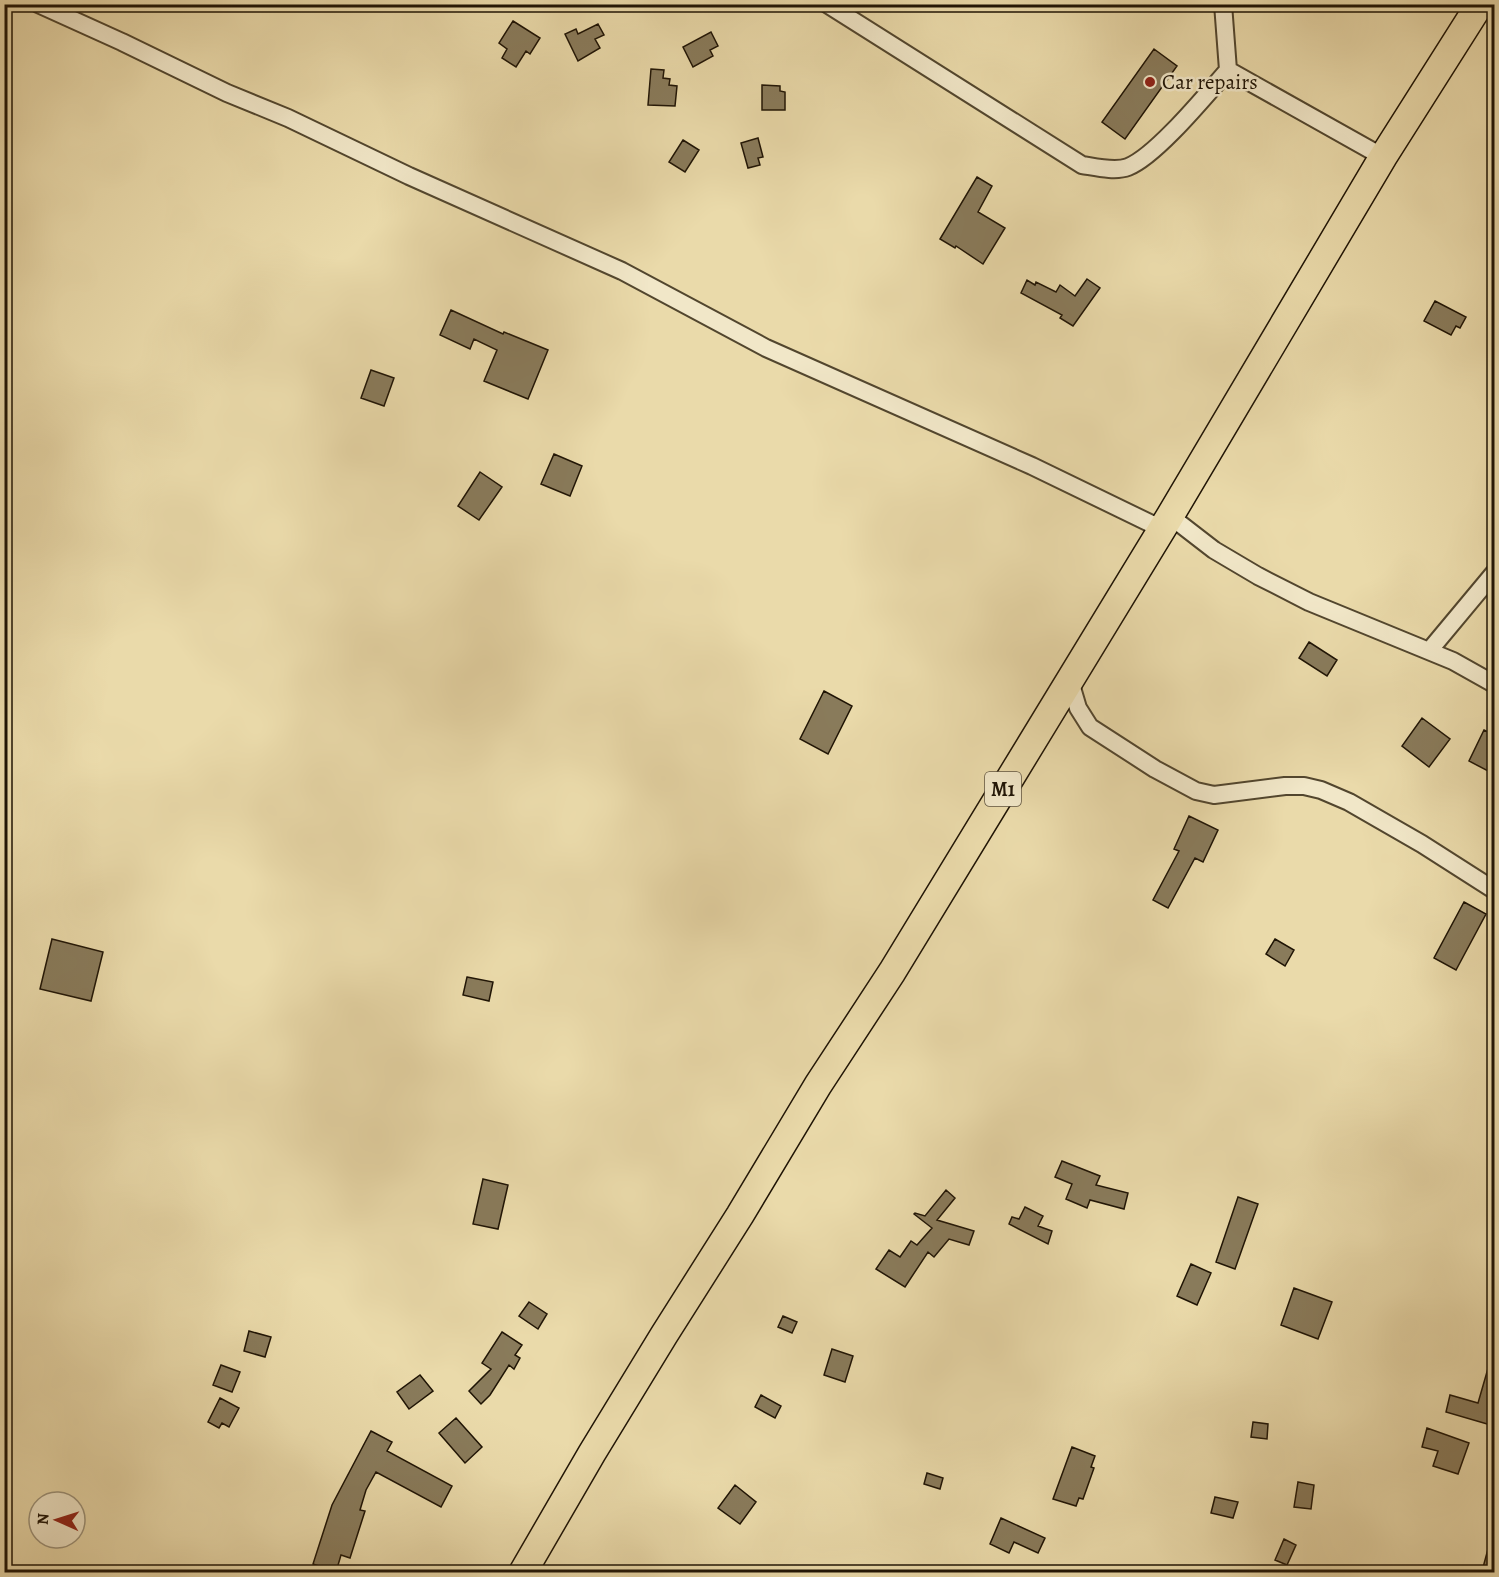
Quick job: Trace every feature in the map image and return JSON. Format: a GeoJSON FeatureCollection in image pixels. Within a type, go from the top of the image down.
{"type":"FeatureCollection","features":[{"type":"Feature","properties":{"kind":"main road","name":"M1"},"geometry":{"type":"LineString","coordinates":[[523,1572],[658,1344],[740,1215],[818,1085],[892,972],[1166,522],[1383,157],[1480,4]]}},
{"type":"Feature","properties":{"kind":"street"},"geometry":{"type":"LineString","coordinates":[[38,4],[227,93],[288,118],[400,172],[622,271],[766,348],[1032,466],[1166,522],[1258,576],[1309,602],[1453,661],[1494,684]]}},
{"type":"Feature","properties":{"kind":"street"},"geometry":{"type":"LineString","coordinates":[[827,4],[1082,165],[1100,168],[1126,168],[1147,156],[1228,70],[1223,4]]}},
{"type":"Feature","properties":{"kind":"street"},"geometry":{"type":"LineString","coordinates":[[1228,70],[1383,157]]}},
{"type":"Feature","properties":{"kind":"street"},"geometry":{"type":"LineString","coordinates":[[1429,651],[1494,573]]}},
{"type":"Feature","properties":{"kind":"street"},"geometry":{"type":"LineString","coordinates":[[1070,681],[1078,708],[1090,727],[1155,769],[1196,791],[1214,795],[1285,786],[1304,786],[1321,790],[1349,802],[1422,844],[1494,890]]}},
{"type":"Feature","properties":{"kind":"building"},"geometry":{"type":"Polygon","coordinates":[[[513,21],[540,38],[530,54],[526,51],[516,67],[502,58],[507,49],[499,43],[513,21]]]}},
{"type":"Feature","properties":{"kind":"building"},"geometry":{"type":"Polygon","coordinates":[[[598,24],[604,35],[595,39],[600,48],[578,61],[565,34],[576,29],[578,34],[598,24]]]}},
{"type":"Feature","properties":{"kind":"building"},"geometry":{"type":"Polygon","coordinates":[[[711,32],[718,46],[710,50],[713,56],[693,67],[683,47],[711,32]]]}},
{"type":"Feature","properties":{"kind":"building"},"geometry":{"type":"Polygon","coordinates":[[[1154,49],[1177,66],[1125,139],[1102,122],[1154,49]]]}},
{"type":"Feature","properties":{"kind":"building"},"geometry":{"type":"Polygon","coordinates":[[[651,69],[664,70],[663,78],[670,79],[669,85],[677,86],[675,106],[648,105],[651,69]]]}},
{"type":"Feature","properties":{"kind":"building"},"geometry":{"type":"Polygon","coordinates":[[[762,85],[780,86],[780,91],[785,92],[785,110],[762,110],[762,85]]]}},
{"type":"Feature","properties":{"kind":"building"},"geometry":{"type":"Polygon","coordinates":[[[758,138],[763,157],[758,158],[760,165],[748,168],[741,143],[758,138]]]}},
{"type":"Feature","properties":{"kind":"building"},"geometry":{"type":"Polygon","coordinates":[[[683,140],[699,150],[685,172],[669,162],[683,140]]]}},
{"type":"Feature","properties":{"kind":"building"},"geometry":{"type":"Polygon","coordinates":[[[977,177],[992,186],[978,212],[1005,228],[983,264],[956,246],[955,248],[940,239],[977,177]]]}},
{"type":"Feature","properties":{"kind":"building"},"geometry":{"type":"Polygon","coordinates":[[[1087,279],[1100,288],[1073,326],[1060,318],[1062,315],[1021,293],[1027,280],[1056,292],[1060,285],[1075,296],[1087,279]]]}},
{"type":"Feature","properties":{"kind":"building"},"geometry":{"type":"Polygon","coordinates":[[[1435,301],[1466,317],[1460,328],[1456,326],[1451,335],[1424,321],[1435,301]]]}},
{"type":"Feature","properties":{"kind":"building"},"geometry":{"type":"Polygon","coordinates":[[[451,310],[503,334],[504,332],[548,350],[528,399],[484,381],[497,350],[474,339],[470,349],[440,335],[451,310]]]}},
{"type":"Feature","properties":{"kind":"building"},"geometry":{"type":"Polygon","coordinates":[[[371,370],[394,378],[384,406],[361,398],[371,370]]]}},
{"type":"Feature","properties":{"kind":"building"},"geometry":{"type":"Polygon","coordinates":[[[554,454],[582,466],[570,496],[541,484],[554,454]]]}},
{"type":"Feature","properties":{"kind":"building"},"geometry":{"type":"Polygon","coordinates":[[[480,472],[502,487],[479,520],[458,506],[480,472]]]}},
{"type":"Feature","properties":{"kind":"building"},"geometry":{"type":"Polygon","coordinates":[[[1309,642],[1337,660],[1327,676],[1299,658],[1309,642]]]}},
{"type":"Feature","properties":{"kind":"building"},"geometry":{"type":"Polygon","coordinates":[[[824,691],[852,706],[828,754],[800,739],[824,691]]]}},
{"type":"Feature","properties":{"kind":"building"},"geometry":{"type":"Polygon","coordinates":[[[1422,718],[1450,739],[1429,767],[1402,746],[1422,718]]]}},
{"type":"Feature","properties":{"kind":"building"},"geometry":{"type":"Polygon","coordinates":[[[1484,730],[1494,735],[1494,763],[1490,772],[1469,761],[1484,730]]]}},
{"type":"Feature","properties":{"kind":"building"},"geometry":{"type":"Polygon","coordinates":[[[1189,816],[1218,830],[1203,862],[1195,858],[1168,908],[1153,900],[1179,851],[1174,849],[1189,816]]]}},
{"type":"Feature","properties":{"kind":"building"},"geometry":{"type":"Polygon","coordinates":[[[1464,902],[1486,914],[1456,970],[1434,958],[1464,902]]]}},
{"type":"Feature","properties":{"kind":"building"},"geometry":{"type":"Polygon","coordinates":[[[52,939],[103,952],[91,1001],[40,989],[52,939]]]}},
{"type":"Feature","properties":{"kind":"building"},"geometry":{"type":"Polygon","coordinates":[[[1275,939],[1294,950],[1285,966],[1266,954],[1275,939]]]}},
{"type":"Feature","properties":{"kind":"building"},"geometry":{"type":"Polygon","coordinates":[[[467,977],[493,982],[489,1001],[463,995],[467,977]]]}},
{"type":"Feature","properties":{"kind":"building"},"geometry":{"type":"Polygon","coordinates":[[[1062,1161],[1100,1176],[1096,1185],[1128,1193],[1124,1209],[1090,1200],[1087,1208],[1066,1199],[1072,1184],[1055,1177],[1062,1161]]]}},
{"type":"Feature","properties":{"kind":"building"},"geometry":{"type":"Polygon","coordinates":[[[483,1179],[508,1185],[498,1229],[473,1224],[483,1179]]]}},
{"type":"Feature","properties":{"kind":"building"},"geometry":{"type":"Polygon","coordinates":[[[946,1190],[955,1198],[937,1220],[974,1231],[969,1245],[949,1239],[934,1257],[928,1252],[905,1287],[876,1269],[889,1250],[900,1257],[911,1241],[917,1245],[932,1228],[914,1214],[925,1216],[946,1190]]]}},
{"type":"Feature","properties":{"kind":"building"},"geometry":{"type":"Polygon","coordinates":[[[1238,1197],[1258,1204],[1235,1269],[1216,1262],[1238,1197]]]}},
{"type":"Feature","properties":{"kind":"building"},"geometry":{"type":"Polygon","coordinates":[[[1025,1207],[1043,1216],[1038,1226],[1052,1231],[1048,1244],[1009,1224],[1012,1217],[1019,1219],[1025,1207]]]}},
{"type":"Feature","properties":{"kind":"building"},"geometry":{"type":"Polygon","coordinates":[[[1191,1264],[1211,1273],[1197,1305],[1177,1296],[1191,1264]]]}},
{"type":"Feature","properties":{"kind":"building"},"geometry":{"type":"Polygon","coordinates":[[[1294,1288],[1332,1302],[1318,1339],[1281,1325],[1294,1288]]]}},
{"type":"Feature","properties":{"kind":"building"},"geometry":{"type":"Polygon","coordinates":[[[529,1302],[547,1314],[538,1329],[519,1316],[529,1302]]]}},
{"type":"Feature","properties":{"kind":"building"},"geometry":{"type":"Polygon","coordinates":[[[783,1316],[797,1322],[792,1333],[778,1327],[783,1316]]]}},
{"type":"Feature","properties":{"kind":"building"},"geometry":{"type":"Polygon","coordinates":[[[249,1331],[271,1337],[265,1357],[244,1351],[249,1331]]]}},
{"type":"Feature","properties":{"kind":"building"},"geometry":{"type":"Polygon","coordinates":[[[502,1332],[522,1345],[515,1355],[520,1358],[514,1369],[509,1365],[490,1395],[481,1404],[469,1391],[491,1369],[482,1363],[502,1332]]]}},
{"type":"Feature","properties":{"kind":"building"},"geometry":{"type":"Polygon","coordinates":[[[832,1349],[853,1356],[845,1382],[824,1375],[832,1349]]]}},
{"type":"Feature","properties":{"kind":"building"},"geometry":{"type":"Polygon","coordinates":[[[1491,1358],[1494,1359],[1494,1426],[1446,1412],[1450,1395],[1478,1403],[1491,1358]]]}},
{"type":"Feature","properties":{"kind":"building"},"geometry":{"type":"Polygon","coordinates":[[[221,1365],[240,1372],[232,1392],[213,1385],[221,1365]]]}},
{"type":"Feature","properties":{"kind":"building"},"geometry":{"type":"Polygon","coordinates":[[[420,1375],[433,1391],[409,1409],[397,1392],[420,1375]]]}},
{"type":"Feature","properties":{"kind":"building"},"geometry":{"type":"Polygon","coordinates":[[[761,1395],[781,1406],[775,1418],[755,1407],[761,1395]]]}},
{"type":"Feature","properties":{"kind":"building"},"geometry":{"type":"Polygon","coordinates":[[[220,1398],[239,1408],[229,1427],[222,1423],[219,1428],[208,1422],[220,1398]]]}},
{"type":"Feature","properties":{"kind":"building"},"geometry":{"type":"Polygon","coordinates":[[[456,1418],[482,1447],[465,1463],[439,1433],[456,1418]]]}},
{"type":"Feature","properties":{"kind":"building"},"geometry":{"type":"Polygon","coordinates":[[[1253,1422],[1268,1424],[1267,1439],[1251,1437],[1253,1422]]]}},
{"type":"Feature","properties":{"kind":"building"},"geometry":{"type":"Polygon","coordinates":[[[1427,1428],[1469,1443],[1458,1474],[1433,1466],[1438,1451],[1422,1447],[1427,1428]]]}},
{"type":"Feature","properties":{"kind":"building"},"geometry":{"type":"Polygon","coordinates":[[[371,1431],[392,1442],[387,1451],[452,1486],[441,1507],[376,1472],[366,1490],[360,1510],[365,1511],[350,1558],[341,1555],[336,1572],[313,1564],[332,1505],[371,1431]]]}},
{"type":"Feature","properties":{"kind":"building"},"geometry":{"type":"Polygon","coordinates":[[[1072,1447],[1095,1456],[1091,1467],[1094,1468],[1083,1499],[1079,1498],[1076,1506],[1053,1499],[1072,1447]]]}},
{"type":"Feature","properties":{"kind":"building"},"geometry":{"type":"Polygon","coordinates":[[[927,1473],[943,1478],[940,1489],[924,1484],[927,1473]]]}},
{"type":"Feature","properties":{"kind":"building"},"geometry":{"type":"Polygon","coordinates":[[[1298,1482],[1314,1485],[1311,1509],[1294,1507],[1298,1482]]]}},
{"type":"Feature","properties":{"kind":"building"},"geometry":{"type":"Polygon","coordinates":[[[735,1485],[756,1502],[740,1524],[718,1508],[735,1485]]]}},
{"type":"Feature","properties":{"kind":"building"},"geometry":{"type":"Polygon","coordinates":[[[1215,1497],[1238,1502],[1233,1518],[1211,1513],[1215,1497]]]}},
{"type":"Feature","properties":{"kind":"building"},"geometry":{"type":"Polygon","coordinates":[[[1001,1518],[1045,1538],[1038,1553],[1014,1542],[1009,1553],[990,1544],[1001,1518]]]}},
{"type":"Feature","properties":{"kind":"building"},"geometry":{"type":"Polygon","coordinates":[[[1491,1538],[1494,1538],[1494,1572],[1482,1571],[1491,1538]]]}},
{"type":"Feature","properties":{"kind":"building"},"geometry":{"type":"Polygon","coordinates":[[[1284,1539],[1296,1545],[1287,1565],[1275,1560],[1284,1539]]]}},
{"type":"Feature","properties":{"kind":"place","name":"Car repairs"},"geometry":{"type":"Point","coordinates":[1150,82]}}]}
